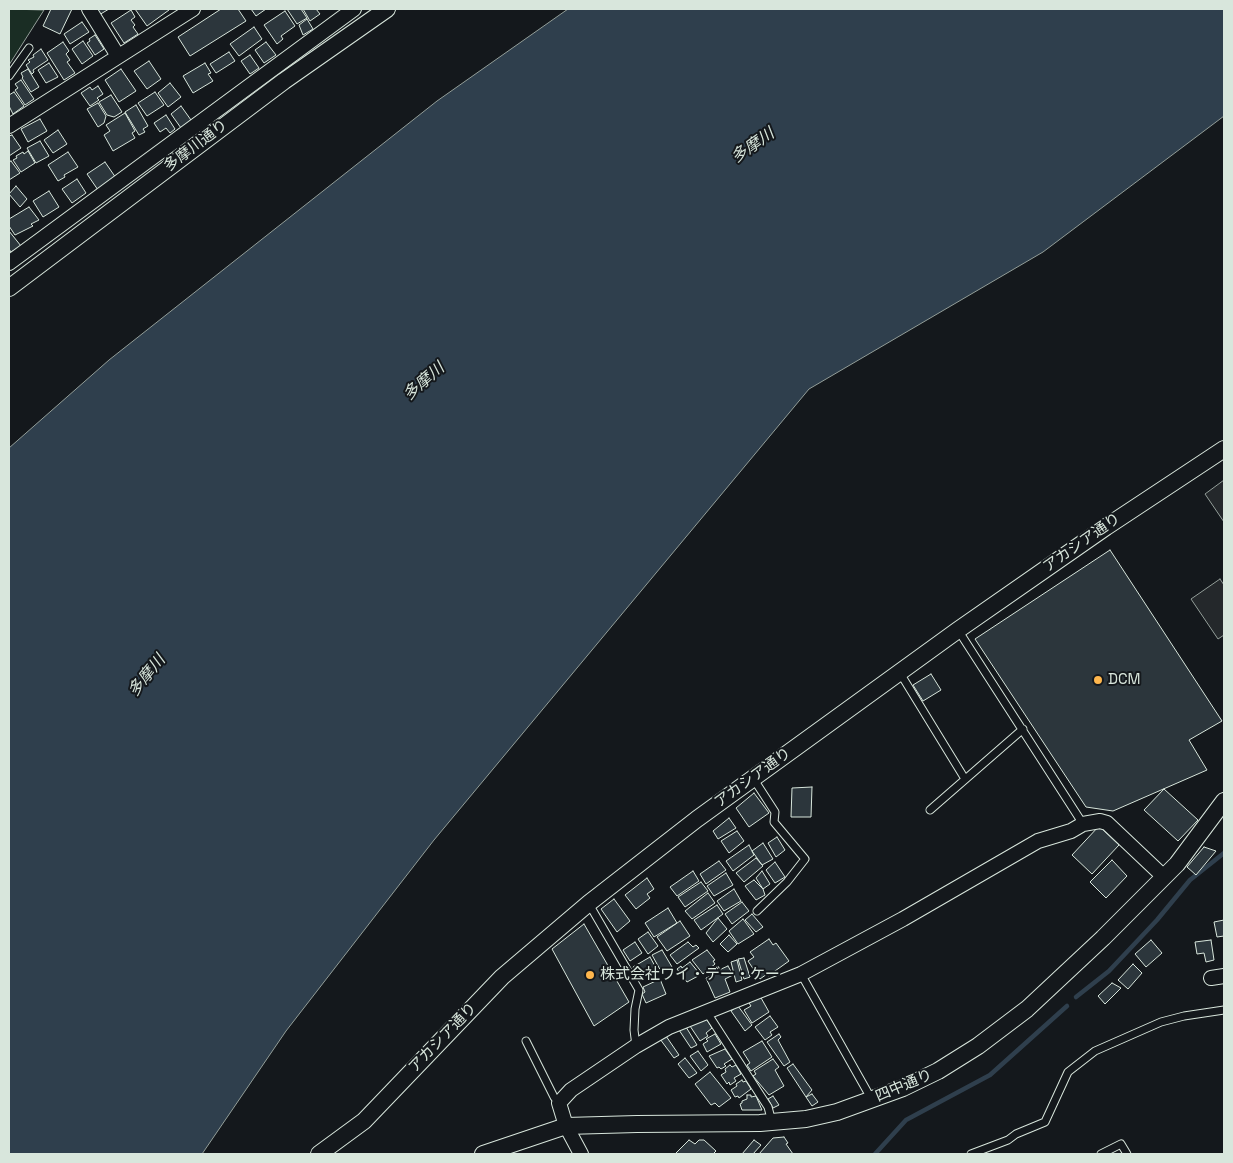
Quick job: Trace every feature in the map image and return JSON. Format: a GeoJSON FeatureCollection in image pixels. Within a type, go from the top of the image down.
{"type":"FeatureCollection","features":[{"type":"Feature","properties":{"kind":"street"},"geometry":{"type":"LineString","coordinates":[[89,9],[118,56]]}},
{"type":"Feature","properties":{"kind":"street"},"geometry":{"type":"LineString","coordinates":[[9,126],[193,9]]}},
{"type":"Feature","properties":{"kind":"street"},"geometry":{"type":"LineString","coordinates":[[9,263],[354,9]]}},
{"type":"Feature","properties":{"kind":"street","name":"多摩川通り"},"geometry":{"type":"LineString","coordinates":[[9,288],[284,81],[387,9]]}},
{"type":"Feature","properties":{"kind":"street","name":"アカシア通り"},"geometry":{"type":"LineString","coordinates":[[320,1154],[335,1149],[502,977],[589,903],[697,819],[899,672],[1114,521],[1224,449]]}},
{"type":"Feature","properties":{"kind":"street","name":"四中通り"},"geometry":{"type":"LineString","coordinates":[[483,1154],[566,1126],[772,1122],[806,1119],[837,1112],[903,1088],[938,1071],[978,1046],[1059,980],[1176,864],[1224,801]]}},
{"type":"Feature","properties":{"kind":"street"},"geometry":{"type":"LineString","coordinates":[[581,1154],[566,1126],[559,1103],[571,1090],[636,1046],[669,1027],[801,974],[903,919],[1038,841],[1071,831],[1084,824],[1100,821],[1107,823],[1163,876]]}},
{"type":"Feature","properties":{"kind":"lane"},"geometry":{"type":"LineString","coordinates":[[9,76],[30,48]]}},
{"type":"Feature","properties":{"kind":"lane"},"geometry":{"type":"LineString","coordinates":[[958,630],[1084,824]]}},
{"type":"Feature","properties":{"kind":"lane"},"geometry":{"type":"LineString","coordinates":[[899,672],[965,779]]}},
{"type":"Feature","properties":{"kind":"lane"},"geometry":{"type":"LineString","coordinates":[[930,810],[1023,729]]}},
{"type":"Feature","properties":{"kind":"lane"},"geometry":{"type":"LineString","coordinates":[[753,778],[775,812],[774,822],[805,859],[800,869],[757,911]]}},
{"type":"Feature","properties":{"kind":"lane"},"geometry":{"type":"LineString","coordinates":[[589,903],[639,990],[635,1016],[636,1046]]}},
{"type":"Feature","properties":{"kind":"lane"},"geometry":{"type":"LineString","coordinates":[[801,974],[872,1100]]}},
{"type":"Feature","properties":{"kind":"lane"},"geometry":{"type":"LineString","coordinates":[[971,1154],[1008,1140],[1016,1134],[1046,1122],[1068,1072],[1095,1051],[1161,1022],[1184,1016],[1224,1010]]}},
{"type":"Feature","properties":{"kind":"lane"},"geometry":{"type":"LineString","coordinates":[[706,1012],[768,1108],[772,1122]]}},
{"type":"Feature","properties":{"kind":"lane"},"geometry":{"type":"LineString","coordinates":[[526,1041],[554,1097],[559,1103]]}},
{"type":"Feature","properties":{"kind":"lane"},"geometry":{"type":"LineString","coordinates":[[1102,1154],[1121,1144],[1127,1154]]}},
{"type":"Feature","properties":{"kind":"green space"},"geometry":{"type":"Polygon","coordinates":[[[9,9],[44,10],[9,65],[9,9]]]}},
{"type":"Feature","properties":{"kind":"shaded area"},"geometry":{"type":"Polygon","coordinates":[[[1224,480],[1224,522],[1205,494],[1224,480]]]}},
{"type":"Feature","properties":{"kind":"shaded area"},"geometry":{"type":"Polygon","coordinates":[[[1220,579],[1224,585],[1224,635],[1218,639],[1191,599],[1220,579]]]}},
{"type":"Feature","properties":{"kind":"water","name":"多摩川"},"geometry":{"type":"Polygon","coordinates":[[[568,9],[1224,9],[1224,116],[1043,252],[809,389],[434,840],[286,1031],[202,1154],[9,1154],[9,448],[109,360],[437,101],[568,9]]]}},
{"type":"Feature","properties":{"kind":"building"},"geometry":{"type":"Polygon","coordinates":[[[51,9],[72,9],[60,34],[43,26],[51,9]]]}},
{"type":"Feature","properties":{"kind":"building"},"geometry":{"type":"Polygon","coordinates":[[[95,9],[109,9],[99,15],[95,9]]]}},
{"type":"Feature","properties":{"kind":"building"},"geometry":{"type":"Polygon","coordinates":[[[135,9],[168,9],[169,10],[147,26],[135,9]]]}},
{"type":"Feature","properties":{"kind":"building"},"geometry":{"type":"Polygon","coordinates":[[[221,9],[238,9],[246,21],[190,56],[178,37],[221,9]]]}},
{"type":"Feature","properties":{"kind":"building"},"geometry":{"type":"Polygon","coordinates":[[[251,9],[266,9],[256,16],[251,9]]]}},
{"type":"Feature","properties":{"kind":"building"},"geometry":{"type":"Polygon","coordinates":[[[287,9],[301,9],[307,18],[297,24],[287,9]]]}},
{"type":"Feature","properties":{"kind":"building"},"geometry":{"type":"Polygon","coordinates":[[[303,9],[316,9],[320,14],[310,21],[303,9]]]}},
{"type":"Feature","properties":{"kind":"building"},"geometry":{"type":"Polygon","coordinates":[[[131,10],[135,17],[131,20],[135,25],[133,27],[138,34],[124,43],[111,23],[131,10]]]}},
{"type":"Feature","properties":{"kind":"building"},"geometry":{"type":"Polygon","coordinates":[[[285,11],[295,26],[281,36],[283,39],[277,44],[264,25],[285,11]]]}},
{"type":"Feature","properties":{"kind":"building"},"geometry":{"type":"Polygon","coordinates":[[[307,19],[313,29],[303,35],[299,25],[307,19]]]}},
{"type":"Feature","properties":{"kind":"building"},"geometry":{"type":"Polygon","coordinates":[[[82,22],[89,32],[70,44],[64,34],[82,22]]]}},
{"type":"Feature","properties":{"kind":"building"},"geometry":{"type":"Polygon","coordinates":[[[254,27],[262,39],[239,56],[230,44],[254,27]]]}},
{"type":"Feature","properties":{"kind":"building"},"geometry":{"type":"Polygon","coordinates":[[[95,35],[104,49],[95,55],[87,43],[95,35]]]}},
{"type":"Feature","properties":{"kind":"building"},"geometry":{"type":"Polygon","coordinates":[[[83,41],[93,56],[82,64],[72,49],[83,41]]]}},
{"type":"Feature","properties":{"kind":"building"},"geometry":{"type":"Polygon","coordinates":[[[63,42],[69,51],[66,54],[70,60],[67,62],[75,73],[64,80],[47,53],[63,42]]]}},
{"type":"Feature","properties":{"kind":"building"},"geometry":{"type":"Polygon","coordinates":[[[266,42],[276,55],[264,63],[255,50],[266,42]]]}},
{"type":"Feature","properties":{"kind":"building"},"geometry":{"type":"Polygon","coordinates":[[[41,49],[48,60],[33,70],[32,74],[26,65],[30,62],[28,60],[34,57],[33,55],[41,49]]]}},
{"type":"Feature","properties":{"kind":"building"},"geometry":{"type":"Polygon","coordinates":[[[229,52],[235,61],[216,73],[210,64],[229,52]]]}},
{"type":"Feature","properties":{"kind":"building"},"geometry":{"type":"Polygon","coordinates":[[[250,55],[259,68],[250,74],[241,61],[250,55]]]}},
{"type":"Feature","properties":{"kind":"building"},"geometry":{"type":"Polygon","coordinates":[[[149,61],[161,79],[147,89],[134,71],[149,61]]]}},
{"type":"Feature","properties":{"kind":"building"},"geometry":{"type":"Polygon","coordinates":[[[49,63],[58,77],[46,83],[38,70],[49,63]]]}},
{"type":"Feature","properties":{"kind":"building"},"geometry":{"type":"Polygon","coordinates":[[[205,63],[211,73],[208,74],[213,81],[193,93],[183,76],[205,63]]]}},
{"type":"Feature","properties":{"kind":"building"},"geometry":{"type":"Polygon","coordinates":[[[28,69],[39,87],[31,92],[21,73],[28,69]]]}},
{"type":"Feature","properties":{"kind":"building"},"geometry":{"type":"Polygon","coordinates":[[[121,69],[136,91],[119,102],[105,80],[121,69]]]}},
{"type":"Feature","properties":{"kind":"building"},"geometry":{"type":"Polygon","coordinates":[[[21,80],[34,99],[25,105],[15,90],[18,88],[15,84],[21,80]]]}},
{"type":"Feature","properties":{"kind":"building"},"geometry":{"type":"Polygon","coordinates":[[[170,83],[181,97],[168,107],[158,93],[170,83]]]}},
{"type":"Feature","properties":{"kind":"building"},"geometry":{"type":"Polygon","coordinates":[[[98,86],[103,94],[97,98],[99,100],[90,106],[81,93],[90,87],[92,90],[98,86]]]}},
{"type":"Feature","properties":{"kind":"building"},"geometry":{"type":"Polygon","coordinates":[[[14,92],[24,106],[13,114],[9,106],[9,95],[14,92]]]}},
{"type":"Feature","properties":{"kind":"building"},"geometry":{"type":"Polygon","coordinates":[[[155,92],[164,105],[147,116],[138,103],[155,92]]]}},
{"type":"Feature","properties":{"kind":"building"},"geometry":{"type":"Polygon","coordinates":[[[111,95],[122,112],[114,117],[107,115],[99,102],[111,95]]]}},
{"type":"Feature","properties":{"kind":"building"},"geometry":{"type":"Polygon","coordinates":[[[98,103],[106,116],[104,123],[98,127],[87,109],[98,103]]]}},
{"type":"Feature","properties":{"kind":"building"},"geometry":{"type":"Polygon","coordinates":[[[136,105],[148,126],[143,129],[145,132],[139,135],[125,112],[136,105]]]}},
{"type":"Feature","properties":{"kind":"building"},"geometry":{"type":"Polygon","coordinates":[[[181,106],[191,120],[181,128],[171,114],[181,106]]]}},
{"type":"Feature","properties":{"kind":"building"},"geometry":{"type":"Polygon","coordinates":[[[125,113],[135,131],[132,133],[135,138],[113,151],[104,135],[110,131],[106,125],[125,113]]]}},
{"type":"Feature","properties":{"kind":"building"},"geometry":{"type":"Polygon","coordinates":[[[166,115],[175,129],[170,133],[166,128],[160,132],[154,123],[166,115]]]}},
{"type":"Feature","properties":{"kind":"building"},"geometry":{"type":"Polygon","coordinates":[[[40,119],[47,131],[28,142],[21,129],[40,119]]]}},
{"type":"Feature","properties":{"kind":"building"},"geometry":{"type":"Polygon","coordinates":[[[58,130],[67,144],[53,153],[44,140],[58,130]]]}},
{"type":"Feature","properties":{"kind":"building"},"geometry":{"type":"Polygon","coordinates":[[[12,135],[21,148],[9,156],[9,136],[12,135]]]}},
{"type":"Feature","properties":{"kind":"building"},"geometry":{"type":"Polygon","coordinates":[[[40,141],[49,156],[36,163],[27,148],[40,141]]]}},
{"type":"Feature","properties":{"kind":"building"},"geometry":{"type":"Polygon","coordinates":[[[28,151],[35,163],[21,172],[13,160],[17,158],[16,156],[28,151]]]}},
{"type":"Feature","properties":{"kind":"building"},"geometry":{"type":"Polygon","coordinates":[[[68,152],[78,167],[58,181],[48,165],[68,152]]]}},
{"type":"Feature","properties":{"kind":"building"},"geometry":{"type":"Polygon","coordinates":[[[11,161],[20,173],[9,180],[9,162],[11,161]]]}},
{"type":"Feature","properties":{"kind":"building"},"geometry":{"type":"Polygon","coordinates":[[[105,162],[116,178],[98,190],[87,174],[105,162]]]}},
{"type":"Feature","properties":{"kind":"building"},"geometry":{"type":"Polygon","coordinates":[[[77,179],[86,193],[72,203],[62,189],[77,179]]]}},
{"type":"Feature","properties":{"kind":"building"},"geometry":{"type":"Polygon","coordinates":[[[16,186],[27,199],[20,207],[9,194],[16,186]]]}},
{"type":"Feature","properties":{"kind":"building"},"geometry":{"type":"Polygon","coordinates":[[[49,191],[59,207],[43,217],[33,201],[49,191]]]}},
{"type":"Feature","properties":{"kind":"building"},"geometry":{"type":"Polygon","coordinates":[[[29,207],[39,220],[31,224],[33,226],[15,235],[9,226],[9,219],[29,207]]]}},
{"type":"Feature","properties":{"kind":"building"},"geometry":{"type":"Polygon","coordinates":[[[9,231],[21,246],[11,252],[9,249],[9,231]]]}},
{"type":"Feature","properties":{"kind":"building","name":"DCM"},"geometry":{"type":"Polygon","coordinates":[[[1110,550],[1222,721],[1189,740],[1207,770],[1113,811],[1086,807],[975,639],[1110,550]]]}},
{"type":"Feature","properties":{"kind":"building"},"geometry":{"type":"Polygon","coordinates":[[[931,674],[941,690],[923,701],[913,685],[931,674]]]}},
{"type":"Feature","properties":{"kind":"building"},"geometry":{"type":"Polygon","coordinates":[[[812,787],[811,817],[791,817],[792,788],[812,787]]]}},
{"type":"Feature","properties":{"kind":"building"},"geometry":{"type":"Polygon","coordinates":[[[1164,789],[1198,820],[1178,841],[1144,810],[1164,789]]]}},
{"type":"Feature","properties":{"kind":"building"},"geometry":{"type":"Polygon","coordinates":[[[754,793],[769,813],[749,827],[736,808],[754,793]]]}},
{"type":"Feature","properties":{"kind":"building"},"geometry":{"type":"Polygon","coordinates":[[[729,818],[736,828],[718,839],[713,831],[729,818]]]}},
{"type":"Feature","properties":{"kind":"building"},"geometry":{"type":"Polygon","coordinates":[[[1099,826],[1119,845],[1092,874],[1072,855],[1099,826]]]}},
{"type":"Feature","properties":{"kind":"building"},"geometry":{"type":"Polygon","coordinates":[[[737,831],[744,841],[729,853],[721,841],[737,831]]]}},
{"type":"Feature","properties":{"kind":"building"},"geometry":{"type":"Polygon","coordinates":[[[777,837],[785,850],[776,857],[768,843],[777,837]]]}},
{"type":"Feature","properties":{"kind":"building"},"geometry":{"type":"Polygon","coordinates":[[[763,843],[773,859],[762,865],[752,851],[763,843]]]}},
{"type":"Feature","properties":{"kind":"building"},"geometry":{"type":"Polygon","coordinates":[[[749,845],[754,855],[733,871],[726,861],[749,845]]]}},
{"type":"Feature","properties":{"kind":"building"},"geometry":{"type":"Polygon","coordinates":[[[1204,847],[1216,851],[1196,875],[1187,867],[1204,847]]]}},
{"type":"Feature","properties":{"kind":"building"},"geometry":{"type":"Polygon","coordinates":[[[756,858],[763,866],[744,882],[736,873],[756,858]]]}},
{"type":"Feature","properties":{"kind":"building"},"geometry":{"type":"Polygon","coordinates":[[[1112,860],[1127,876],[1106,898],[1090,882],[1112,860]]]}},
{"type":"Feature","properties":{"kind":"building"},"geometry":{"type":"Polygon","coordinates":[[[719,861],[726,870],[706,884],[700,874],[719,861]]]}},
{"type":"Feature","properties":{"kind":"building"},"geometry":{"type":"Polygon","coordinates":[[[775,862],[785,877],[775,883],[766,870],[775,862]]]}},
{"type":"Feature","properties":{"kind":"building"},"geometry":{"type":"Polygon","coordinates":[[[693,871],[699,881],[677,896],[670,887],[693,871]]]}},
{"type":"Feature","properties":{"kind":"building"},"geometry":{"type":"Polygon","coordinates":[[[762,871],[770,884],[763,889],[756,878],[762,871]]]}},
{"type":"Feature","properties":{"kind":"building"},"geometry":{"type":"Polygon","coordinates":[[[726,873],[733,885],[714,896],[707,886],[726,873]]]}},
{"type":"Feature","properties":{"kind":"building"},"geometry":{"type":"Polygon","coordinates":[[[647,878],[654,889],[647,894],[650,898],[636,909],[625,895],[647,878]]]}},
{"type":"Feature","properties":{"kind":"building"},"geometry":{"type":"Polygon","coordinates":[[[754,880],[763,889],[765,895],[756,900],[745,886],[754,880]]]}},
{"type":"Feature","properties":{"kind":"building"},"geometry":{"type":"Polygon","coordinates":[[[701,882],[708,891],[685,907],[678,897],[701,882]]]}},
{"type":"Feature","properties":{"kind":"building"},"geometry":{"type":"Polygon","coordinates":[[[734,889],[741,901],[724,911],[717,901],[734,889]]]}},
{"type":"Feature","properties":{"kind":"building"},"geometry":{"type":"Polygon","coordinates":[[[708,893],[715,903],[692,919],[685,911],[708,893]]]}},
{"type":"Feature","properties":{"kind":"building"},"geometry":{"type":"Polygon","coordinates":[[[614,899],[630,921],[617,932],[601,909],[614,899]]]}},
{"type":"Feature","properties":{"kind":"building"},"geometry":{"type":"Polygon","coordinates":[[[742,902],[749,911],[732,924],[725,914],[742,902]]]}},
{"type":"Feature","properties":{"kind":"building"},"geometry":{"type":"Polygon","coordinates":[[[717,905],[723,914],[701,930],[694,920],[717,905]]]}},
{"type":"Feature","properties":{"kind":"building"},"geometry":{"type":"Polygon","coordinates":[[[668,908],[677,923],[654,937],[645,923],[668,908]]]}},
{"type":"Feature","properties":{"kind":"building"},"geometry":{"type":"Polygon","coordinates":[[[752,914],[763,927],[756,932],[745,920],[752,914]]]}},
{"type":"Feature","properties":{"kind":"building"},"geometry":{"type":"Polygon","coordinates":[[[718,918],[727,929],[713,942],[706,933],[718,918]]]}},
{"type":"Feature","properties":{"kind":"building"},"geometry":{"type":"Polygon","coordinates":[[[743,919],[754,934],[738,944],[729,931],[743,919]]]}},
{"type":"Feature","properties":{"kind":"building"},"geometry":{"type":"Polygon","coordinates":[[[1224,920],[1224,936],[1217,937],[1214,922],[1224,920]]]}},
{"type":"Feature","properties":{"kind":"building"},"geometry":{"type":"Polygon","coordinates":[[[680,921],[690,936],[667,951],[657,937],[680,921]]]}},
{"type":"Feature","properties":{"kind":"building","name":"株式会社ワイ・デー・ケー"},"geometry":{"type":"Polygon","coordinates":[[[584,924],[629,1002],[594,1026],[552,949],[584,924]]]}},
{"type":"Feature","properties":{"kind":"building"},"geometry":{"type":"Polygon","coordinates":[[[648,932],[658,946],[648,954],[638,939],[648,932]]]}},
{"type":"Feature","properties":{"kind":"building"},"geometry":{"type":"Polygon","coordinates":[[[729,935],[737,944],[728,952],[720,944],[729,935]]]}},
{"type":"Feature","properties":{"kind":"building"},"geometry":{"type":"Polygon","coordinates":[[[769,939],[773,945],[776,943],[789,961],[768,976],[767,974],[760,979],[748,961],[754,957],[750,952],[769,939]]]}},
{"type":"Feature","properties":{"kind":"building"},"geometry":{"type":"Polygon","coordinates":[[[1151,940],[1162,953],[1146,967],[1135,954],[1151,940]]]}},
{"type":"Feature","properties":{"kind":"building"},"geometry":{"type":"Polygon","coordinates":[[[1211,940],[1214,960],[1206,962],[1204,953],[1197,954],[1195,942],[1211,940]]]}},
{"type":"Feature","properties":{"kind":"building"},"geometry":{"type":"Polygon","coordinates":[[[635,942],[642,953],[630,961],[623,950],[635,942]]]}},
{"type":"Feature","properties":{"kind":"building"},"geometry":{"type":"Polygon","coordinates":[[[688,942],[693,947],[696,945],[699,948],[677,964],[670,955],[688,942]]]}},
{"type":"Feature","properties":{"kind":"building"},"geometry":{"type":"Polygon","coordinates":[[[662,950],[672,967],[662,973],[652,955],[662,950]]]}},
{"type":"Feature","properties":{"kind":"building"},"geometry":{"type":"Polygon","coordinates":[[[707,950],[715,960],[713,961],[715,964],[703,974],[692,960],[707,950]]]}},
{"type":"Feature","properties":{"kind":"building"},"geometry":{"type":"Polygon","coordinates":[[[650,957],[656,968],[640,979],[633,967],[650,957]]]}},
{"type":"Feature","properties":{"kind":"building"},"geometry":{"type":"Polygon","coordinates":[[[744,958],[750,977],[744,979],[738,959],[744,958]]]}},
{"type":"Feature","properties":{"kind":"building"},"geometry":{"type":"Polygon","coordinates":[[[737,960],[742,980],[736,982],[731,962],[737,960]]]}},
{"type":"Feature","properties":{"kind":"building"},"geometry":{"type":"Polygon","coordinates":[[[690,962],[699,973],[697,974],[698,976],[687,982],[677,969],[690,962]]]}},
{"type":"Feature","properties":{"kind":"building"},"geometry":{"type":"Polygon","coordinates":[[[1133,964],[1142,973],[1128,989],[1118,980],[1133,964]]]}},
{"type":"Feature","properties":{"kind":"building"},"geometry":{"type":"Polygon","coordinates":[[[728,966],[733,975],[725,979],[730,992],[715,998],[706,978],[711,976],[710,974],[728,966]]]}},
{"type":"Feature","properties":{"kind":"building"},"geometry":{"type":"Polygon","coordinates":[[[660,979],[666,994],[646,1003],[642,994],[645,992],[643,987],[660,979]]]}},
{"type":"Feature","properties":{"kind":"building"},"geometry":{"type":"Polygon","coordinates":[[[1112,983],[1121,988],[1105,1004],[1098,996],[1112,983]]]}},
{"type":"Feature","properties":{"kind":"building"},"geometry":{"type":"Polygon","coordinates":[[[760,996],[769,1012],[752,1023],[744,1010],[751,1006],[749,1003],[760,996]]]}},
{"type":"Feature","properties":{"kind":"building"},"geometry":{"type":"Polygon","coordinates":[[[738,1006],[752,1025],[745,1031],[731,1011],[738,1006]]]}},
{"type":"Feature","properties":{"kind":"building"},"geometry":{"type":"Polygon","coordinates":[[[770,1016],[778,1027],[770,1032],[772,1035],[765,1040],[755,1027],[770,1016]]]}},
{"type":"Feature","properties":{"kind":"building"},"geometry":{"type":"Polygon","coordinates":[[[706,1018],[712,1028],[706,1033],[708,1036],[700,1041],[690,1026],[706,1018]]]}},
{"type":"Feature","properties":{"kind":"building"},"geometry":{"type":"Polygon","coordinates":[[[686,1027],[697,1045],[691,1048],[679,1030],[686,1027]]]}},
{"type":"Feature","properties":{"kind":"building"},"geometry":{"type":"Polygon","coordinates":[[[715,1034],[721,1044],[707,1052],[703,1044],[708,1041],[706,1039],[715,1034]]]}},
{"type":"Feature","properties":{"kind":"building"},"geometry":{"type":"Polygon","coordinates":[[[779,1034],[781,1037],[778,1040],[790,1062],[784,1066],[767,1042],[779,1034]]]}},
{"type":"Feature","properties":{"kind":"building"},"geometry":{"type":"Polygon","coordinates":[[[666,1036],[679,1055],[674,1058],[660,1039],[666,1036]]]}},
{"type":"Feature","properties":{"kind":"building"},"geometry":{"type":"Polygon","coordinates":[[[762,1041],[772,1057],[751,1071],[747,1065],[750,1063],[743,1052],[762,1041]]]}},
{"type":"Feature","properties":{"kind":"building"},"geometry":{"type":"Polygon","coordinates":[[[725,1049],[732,1059],[724,1064],[726,1066],[721,1069],[717,1068],[709,1056],[725,1049]]]}},
{"type":"Feature","properties":{"kind":"building"},"geometry":{"type":"Polygon","coordinates":[[[698,1051],[708,1065],[701,1071],[690,1056],[698,1051]]]}},
{"type":"Feature","properties":{"kind":"building"},"geometry":{"type":"Polygon","coordinates":[[[685,1058],[697,1073],[689,1078],[678,1064],[685,1058]]]}},
{"type":"Feature","properties":{"kind":"building"},"geometry":{"type":"Polygon","coordinates":[[[773,1059],[779,1067],[775,1070],[784,1086],[769,1095],[753,1076],[756,1074],[754,1071],[773,1059]]]}},
{"type":"Feature","properties":{"kind":"building"},"geometry":{"type":"Polygon","coordinates":[[[793,1064],[812,1090],[806,1097],[787,1068],[793,1064]]]}},
{"type":"Feature","properties":{"kind":"building"},"geometry":{"type":"Polygon","coordinates":[[[730,1065],[732,1067],[736,1065],[741,1074],[734,1078],[736,1081],[730,1085],[729,1082],[727,1084],[721,1075],[726,1072],[725,1069],[730,1065]]]}},
{"type":"Feature","properties":{"kind":"building"},"geometry":{"type":"Polygon","coordinates":[[[710,1072],[731,1098],[719,1107],[715,1103],[711,1105],[695,1084],[710,1072]]]}},
{"type":"Feature","properties":{"kind":"building"},"geometry":{"type":"Polygon","coordinates":[[[742,1080],[743,1082],[746,1081],[751,1089],[739,1098],[738,1096],[735,1097],[731,1090],[742,1080]]]}},
{"type":"Feature","properties":{"kind":"building"},"geometry":{"type":"Polygon","coordinates":[[[812,1094],[818,1102],[812,1106],[806,1097],[812,1094]]]}},
{"type":"Feature","properties":{"kind":"building"},"geometry":{"type":"Polygon","coordinates":[[[747,1095],[751,1095],[751,1097],[756,1096],[762,1110],[742,1110],[740,1104],[747,1099],[747,1095]]]}},
{"type":"Feature","properties":{"kind":"building"},"geometry":{"type":"Polygon","coordinates":[[[773,1096],[779,1105],[773,1108],[768,1099],[773,1096]]]}},
{"type":"Feature","properties":{"kind":"building"},"geometry":{"type":"Polygon","coordinates":[[[784,1137],[788,1143],[786,1144],[793,1154],[759,1154],[773,1138],[784,1137]]]}},
{"type":"Feature","properties":{"kind":"building"},"geometry":{"type":"Polygon","coordinates":[[[689,1140],[695,1144],[699,1140],[704,1140],[716,1151],[713,1154],[675,1154],[689,1140]]]}},
{"type":"Feature","properties":{"kind":"building"},"geometry":{"type":"Polygon","coordinates":[[[754,1140],[761,1145],[753,1154],[742,1154],[754,1140]]]}},
{"type":"Feature","properties":{"kind":"waterway"},"geometry":{"type":"LineString","coordinates":[[1076,997],[1109,971],[1157,920],[1190,880],[1224,853]]}},
{"type":"Feature","properties":{"kind":"waterway"},"geometry":{"type":"LineString","coordinates":[[875,1154],[906,1120],[990,1075],[1067,1006]]}},
{"type":"Feature","properties":{"kind":"place","name":"DCM"},"geometry":{"type":"Point","coordinates":[1098,680]}},
{"type":"Feature","properties":{"kind":"place","name":"株式会社ワイ・デー・ケー"},"geometry":{"type":"Point","coordinates":[590,975]}}]}
